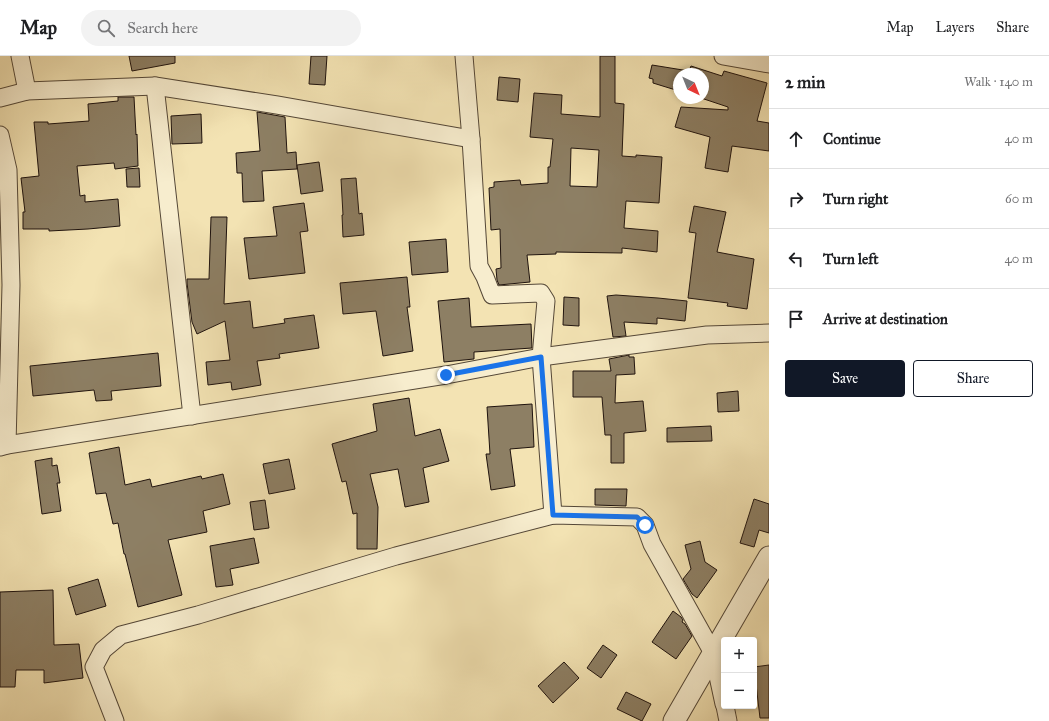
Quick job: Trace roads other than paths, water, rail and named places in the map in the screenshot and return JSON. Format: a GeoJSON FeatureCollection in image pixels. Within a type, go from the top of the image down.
{"type":"FeatureCollection","features":[{"type":"Feature","properties":{"kind":"street"},"geometry":{"type":"LineString","coordinates":[[20,56],[27,91]]}},
{"type":"Feature","properties":{"kind":"street"},"geometry":{"type":"LineString","coordinates":[[464,56],[479,266],[492,294],[541,293],[546,301],[541,357],[553,515]]}},
{"type":"Feature","properties":{"kind":"street"},"geometry":{"type":"LineString","coordinates":[[723,56],[769,64]]}},
{"type":"Feature","properties":{"kind":"street"},"geometry":{"type":"LineString","coordinates":[[155,86],[192,416]]}},
{"type":"Feature","properties":{"kind":"street"},"geometry":{"type":"LineString","coordinates":[[0,98],[27,91],[155,86],[277,104],[471,139]]}},
{"type":"Feature","properties":{"kind":"street"},"geometry":{"type":"LineString","coordinates":[[0,135],[8,170],[11,286],[4,446],[446,375],[541,357],[707,335],[769,333]]}},
{"type":"Feature","properties":{"kind":"street"},"geometry":{"type":"LineString","coordinates":[[115,721],[94,667],[103,650],[121,635],[206,613],[396,556],[553,515],[637,517],[645,525],[652,544],[713,653],[721,691]]}},
{"type":"Feature","properties":{"kind":"street"},"geometry":{"type":"LineString","coordinates":[[674,721],[769,556]]}},
{"type":"Feature","properties":{"kind":"street"},"geometry":{"type":"LineString","coordinates":[[725,709],[728,721]]}}]}
